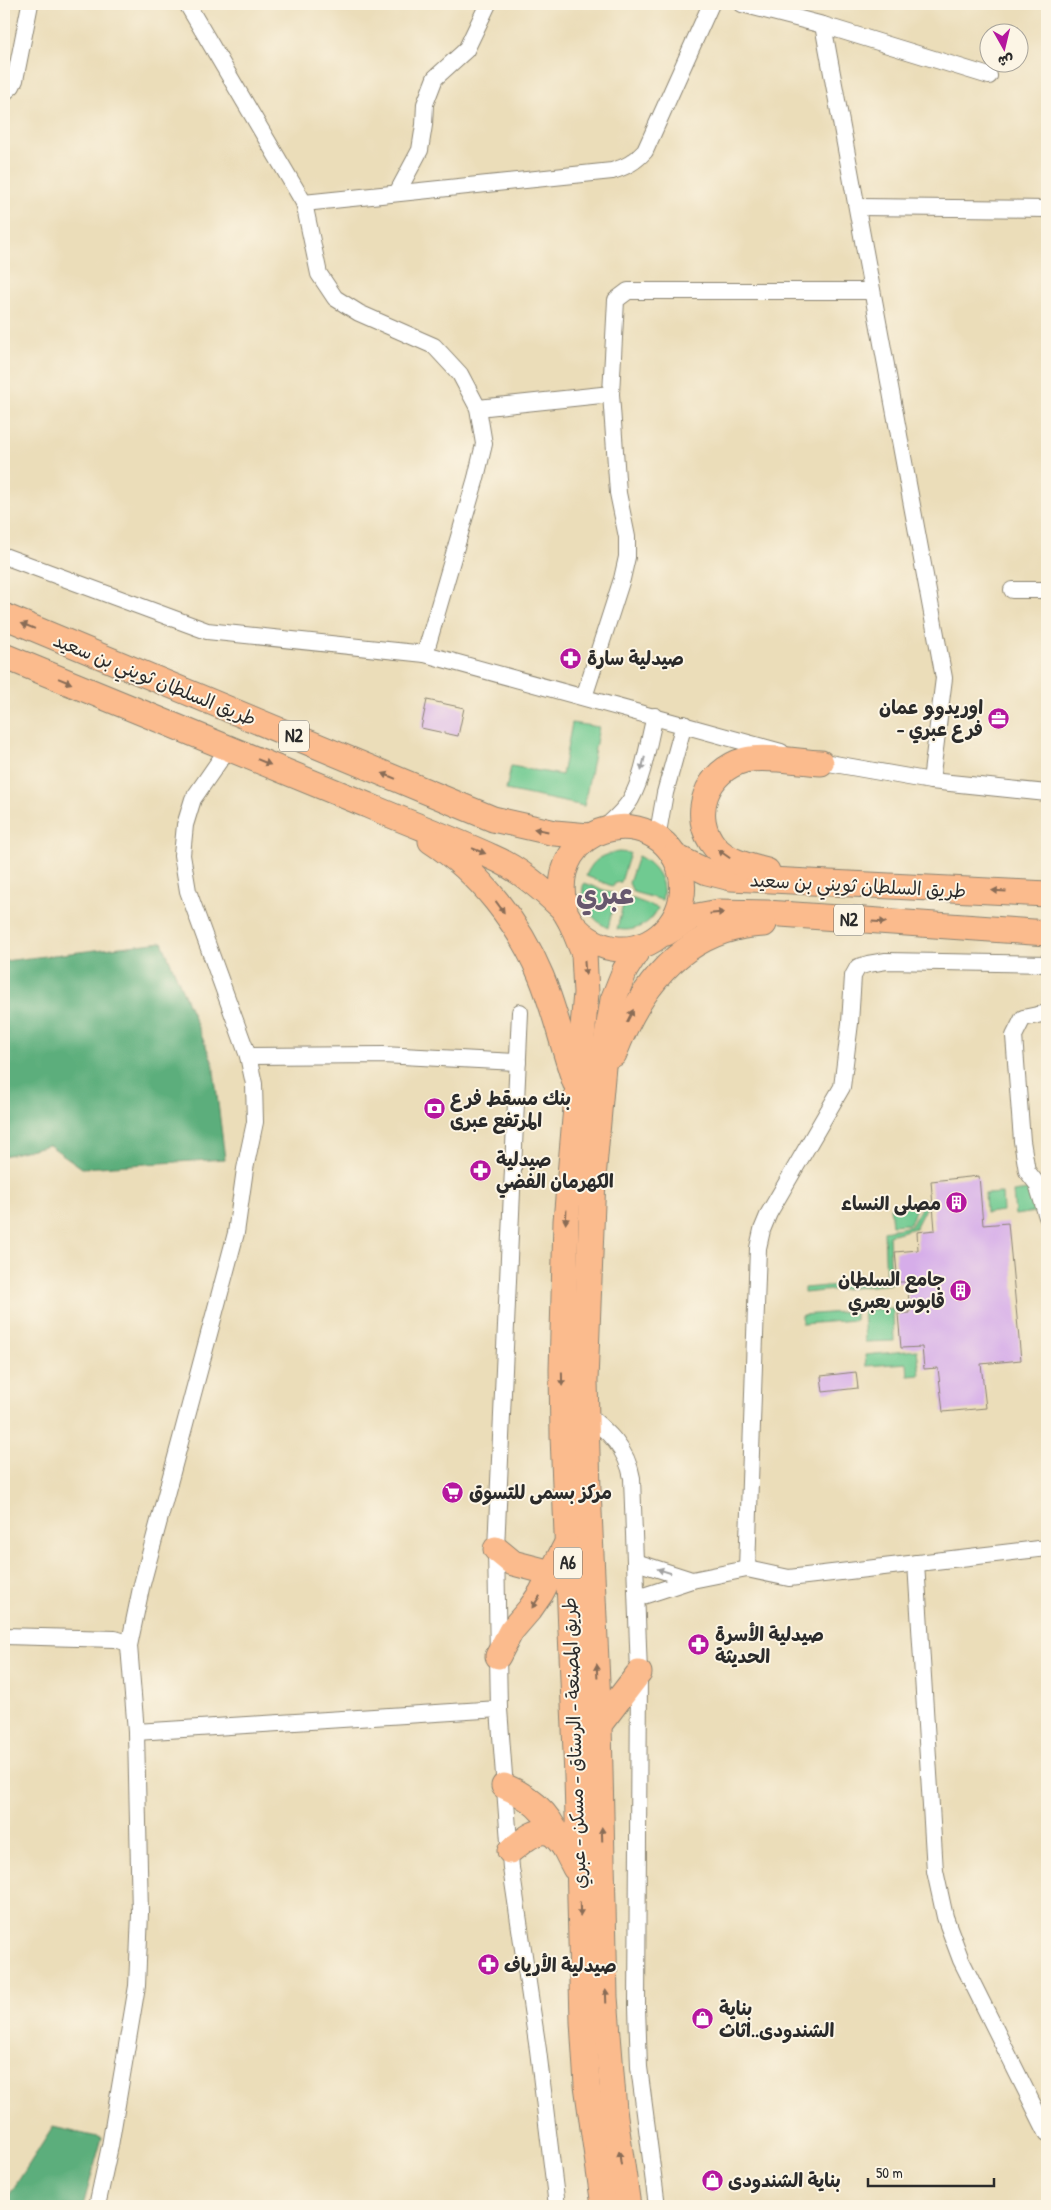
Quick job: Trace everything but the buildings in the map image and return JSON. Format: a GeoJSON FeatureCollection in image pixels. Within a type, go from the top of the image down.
{"type":"FeatureCollection","features":[{"type":"Feature","properties":{"kind":"highway","name":"طريق السلطان ثويني بن سعيد"},"geometry":{"type":"LineString","coordinates":[[4,616],[493,819],[555,833],[596,833]]}},
{"type":"Feature","properties":{"kind":"highway","name":"طريق السلطان ثويني بن سعيد"},"geometry":{"type":"LineString","coordinates":[[4,656],[495,858],[536,884],[568,916]]}},
{"type":"Feature","properties":{"kind":"highway"},"geometry":{"type":"LineString","coordinates":[[803,882],[729,858],[716,849],[707,836],[702,804],[708,789],[717,775],[730,765],[746,759],[821,763]]}},
{"type":"Feature","properties":{"kind":"highway"},"geometry":{"type":"LineString","coordinates":[[365,805],[446,851],[477,880],[499,905],[522,940],[541,976],[589,1092]]}},
{"type":"Feature","properties":{"kind":"highway","name":"N2"},"geometry":{"type":"LineString","coordinates":[[596,833],[616,827],[630,828],[665,847]]}},
{"type":"Feature","properties":{"kind":"highway"},"geometry":{"type":"LineString","coordinates":[[568,916],[561,894],[564,869],[576,847],[596,833]]}},
{"type":"Feature","properties":{"kind":"highway","name":"طريق السلطان ثويني بن سعيد"},"geometry":{"type":"LineString","coordinates":[[665,847],[707,872],[731,878],[1047,894]]}},
{"type":"Feature","properties":{"kind":"highway"},"geometry":{"type":"LineString","coordinates":[[648,942],[668,927],[677,914],[682,900],[681,877],[665,847]]}},
{"type":"Feature","properties":{"kind":"highway","name":"طريق السلطان ثويني بن سعيد"},"geometry":{"type":"LineString","coordinates":[[648,942],[692,917],[719,912],[767,913],[1047,933]]}},
{"type":"Feature","properties":{"kind":"highway","name":"N2"},"geometry":{"type":"LineString","coordinates":[[568,916],[584,936],[601,945],[620,949],[648,942]]}},
{"type":"Feature","properties":{"kind":"highway","name":"طريق المصنعة - الرستاق - مسكن - عبري"},"geometry":{"type":"LineString","coordinates":[[568,916],[584,954],[586,978],[585,1012],[592,1178],[588,1271],[586,1414],[599,1725],[607,2016],[614,2110],[628,2206]]}},
{"type":"Feature","properties":{"kind":"highway"},"geometry":{"type":"LineString","coordinates":[[589,1092],[637,1003],[659,973],[696,944],[714,934],[754,924],[849,920]]}},
{"type":"Feature","properties":{"kind":"highway","name":"طريق المصنعة - الرستاق - مسكن - عبري"},"geometry":{"type":"LineString","coordinates":[[604,2206],[587,2085],[567,1543],[562,1331],[568,1179],[613,1000],[625,970],[648,942]]}},
{"type":"Feature","properties":{"kind":"highway"},"geometry":{"type":"LineString","coordinates":[[498,1656],[511,1631],[537,1600],[567,1543]]}},
{"type":"Feature","properties":{"kind":"highway"},"geometry":{"type":"LineString","coordinates":[[496,1549],[513,1563],[552,1573]]}},
{"type":"Feature","properties":{"kind":"highway"},"geometry":{"type":"LineString","coordinates":[[599,1725],[639,1673]]}},
{"type":"Feature","properties":{"kind":"highway"},"geometry":{"type":"LineString","coordinates":[[504,1786],[524,1794],[555,1827],[580,1878]]}},
{"type":"Feature","properties":{"kind":"highway"},"geometry":{"type":"LineString","coordinates":[[510,1852],[527,1838],[548,1832],[553,1834],[565,1848]]}},
{"type":"Feature","properties":{"kind":"street"},"geometry":{"type":"LineString","coordinates":[[4,93],[12,86],[15,80],[30,4]]}},
{"type":"Feature","properties":{"kind":"street"},"geometry":{"type":"LineString","coordinates":[[187,4],[304,203],[319,274],[335,298],[360,313],[434,346],[460,374],[478,408],[484,444],[425,654]]}},
{"type":"Feature","properties":{"kind":"street"},"geometry":{"type":"LineString","coordinates":[[397,193],[420,150],[425,104],[434,78],[466,50],[488,4]]}},
{"type":"Feature","properties":{"kind":"street"},"geometry":{"type":"LineString","coordinates":[[304,203],[612,171],[625,168],[636,161],[645,151],[711,4]]}},
{"type":"Feature","properties":{"kind":"street"},"geometry":{"type":"LineString","coordinates":[[742,4],[823,25],[989,76]]}},
{"type":"Feature","properties":{"kind":"street"},"geometry":{"type":"LineString","coordinates":[[823,25],[944,678],[931,780]]}},
{"type":"Feature","properties":{"kind":"street"},"geometry":{"type":"LineString","coordinates":[[858,207],[1047,209]]}},
{"type":"Feature","properties":{"kind":"street"},"geometry":{"type":"LineString","coordinates":[[584,697],[622,579],[627,557],[628,537],[618,493],[610,394],[616,300],[628,291],[872,291]]}},
{"type":"Feature","properties":{"kind":"street"},"geometry":{"type":"LineString","coordinates":[[478,408],[610,394]]}},
{"type":"Feature","properties":{"kind":"street"},"geometry":{"type":"LineString","coordinates":[[4,556],[207,631],[425,654],[821,763],[931,780],[1047,792]]}},
{"type":"Feature","properties":{"kind":"street"},"geometry":{"type":"LineString","coordinates":[[1012,590],[1047,590]]}},
{"type":"Feature","properties":{"kind":"street"},"geometry":{"type":"LineString","coordinates":[[596,833],[623,809],[630,799],[638,783],[655,716]]}},
{"type":"Feature","properties":{"kind":"street"},"geometry":{"type":"LineString","coordinates":[[665,847],[665,793],[684,724]]}},
{"type":"Feature","properties":{"kind":"street"},"geometry":{"type":"LineString","coordinates":[[97,2206],[132,2030],[137,1986],[140,1913],[136,1732],[129,1646],[141,1588],[236,1232],[242,1184],[255,1122],[254,1084],[248,1056],[188,891],[182,854],[184,825],[193,799],[229,747]]}},
{"type":"Feature","properties":{"kind":"street"},"geometry":{"type":"LineString","coordinates":[[747,1569],[758,1248],[762,1230],[769,1213],[842,1088],[848,1051],[853,976],[858,967],[886,961],[1047,964]]}},
{"type":"Feature","properties":{"kind":"street"},"geometry":{"type":"LineString","coordinates":[[520,1012],[496,1549],[498,1709],[510,1852],[538,2050],[557,2206]]}},
{"type":"Feature","properties":{"kind":"street"},"geometry":{"type":"LineString","coordinates":[[1047,1013],[1023,1018],[1014,1036],[1022,1141],[1027,1171],[1042,1184],[1047,1216]]}},
{"type":"Feature","properties":{"kind":"street"},"geometry":{"type":"LineString","coordinates":[[248,1056],[383,1055],[518,1062]]}},
{"type":"Feature","properties":{"kind":"street"},"geometry":{"type":"LineString","coordinates":[[586,1414],[602,1426],[613,1438],[628,1462],[632,1478],[639,1673],[637,2007],[644,2106],[657,2206]]}},
{"type":"Feature","properties":{"kind":"street"},"geometry":{"type":"LineString","coordinates":[[637,1598],[692,1580],[747,1569],[789,1578],[1047,1548]]}},
{"type":"Feature","properties":{"kind":"street"},"geometry":{"type":"LineString","coordinates":[[636,1562],[692,1580]]}},
{"type":"Feature","properties":{"kind":"street"},"geometry":{"type":"LineString","coordinates":[[916,1563],[932,1845],[938,1894],[952,1939],[961,1960],[1047,2133]]}},
{"type":"Feature","properties":{"kind":"street"},"geometry":{"type":"LineString","coordinates":[[4,1636],[115,1639],[125,1642],[129,1646]]}},
{"type":"Feature","properties":{"kind":"street"},"geometry":{"type":"LineString","coordinates":[[136,1732],[498,1709]]}},
{"type":"Feature","properties":{"kind":"green space"},"geometry":{"type":"Polygon","coordinates":[[[572,723],[599,727],[584,806],[506,790],[511,766],[562,775],[572,723]]]}},
{"type":"Feature","properties":{"kind":"green space"},"geometry":{"type":"Polygon","coordinates":[[[630,853],[621,882],[612,886],[586,876],[591,866],[599,859],[608,854],[630,853]]]}},
{"type":"Feature","properties":{"kind":"green space"},"geometry":{"type":"Polygon","coordinates":[[[638,856],[650,864],[658,874],[663,887],[662,900],[633,892],[629,883],[638,856]]]}},
{"type":"Feature","properties":{"kind":"green space"},"geometry":{"type":"Polygon","coordinates":[[[584,883],[612,893],[615,899],[608,928],[602,925],[588,910],[583,897],[584,883]]]}},
{"type":"Feature","properties":{"kind":"green space"},"geometry":{"type":"Polygon","coordinates":[[[631,898],[658,908],[651,919],[641,926],[630,930],[617,929],[624,901],[631,898]]]}},
{"type":"Feature","properties":{"kind":"green space"},"geometry":{"type":"Polygon","coordinates":[[[162,942],[213,1063],[225,1159],[82,1168],[49,1145],[4,1156],[4,961],[162,942]]]}},
{"type":"Feature","properties":{"kind":"green space"},"geometry":{"type":"Polygon","coordinates":[[[1028,1190],[1035,1212],[1015,1215],[1013,1192],[1028,1190]]]}},
{"type":"Feature","properties":{"kind":"green space"},"geometry":{"type":"Polygon","coordinates":[[[1002,1193],[1003,1211],[986,1213],[985,1194],[1002,1193]]]}},
{"type":"Feature","properties":{"kind":"green space"},"geometry":{"type":"Polygon","coordinates":[[[926,1199],[926,1207],[915,1228],[889,1235],[891,1284],[804,1293],[804,1288],[886,1281],[884,1231],[911,1226],[921,1208],[920,1200],[926,1199]]]}},
{"type":"Feature","properties":{"kind":"green space"},"geometry":{"type":"Polygon","coordinates":[[[917,1205],[910,1224],[892,1225],[890,1207],[917,1205]]]}},
{"type":"Feature","properties":{"kind":"green space"},"geometry":{"type":"Polygon","coordinates":[[[893,1308],[894,1341],[865,1342],[863,1310],[893,1308]]]}},
{"type":"Feature","properties":{"kind":"green space"},"geometry":{"type":"Polygon","coordinates":[[[855,1311],[855,1320],[802,1324],[802,1315],[855,1311]]]}},
{"type":"Feature","properties":{"kind":"green space"},"geometry":{"type":"Polygon","coordinates":[[[917,1350],[920,1375],[908,1376],[907,1363],[866,1366],[865,1355],[917,1350]]]}},
{"type":"Feature","properties":{"kind":"green space"},"geometry":{"type":"Polygon","coordinates":[[[53,2127],[102,2138],[83,2206],[4,2206],[4,2203],[53,2127]]]}},
{"type":"Feature","properties":{"kind":"place","name":"صيدلية سارة"},"geometry":{"type":"Point","coordinates":[571,658]}},
{"type":"Feature","properties":{"kind":"place","name":"اوريدوو عمان - فرع عبري"},"geometry":{"type":"Point","coordinates":[999,718]}},
{"type":"Feature","properties":{"kind":"place","name":"بنك مسقط فرع المرتفع عبرى"},"geometry":{"type":"Point","coordinates":[434,1109]}},
{"type":"Feature","properties":{"kind":"place","name":"صيدلية الكهرمان الفضي"},"geometry":{"type":"Point","coordinates":[480,1170]}},
{"type":"Feature","properties":{"kind":"place","name":"مصلى النساء"},"geometry":{"type":"Point","coordinates":[957,1203]}},
{"type":"Feature","properties":{"kind":"place","name":"جامع السلطان قابوس بعبري"},"geometry":{"type":"Point","coordinates":[961,1290]}},
{"type":"Feature","properties":{"kind":"place","name":"مركز بسمى للتسوق"},"geometry":{"type":"Point","coordinates":[453,1492]}},
{"type":"Feature","properties":{"kind":"place","name":"صيدلية الأسرة الحديثة"},"geometry":{"type":"Point","coordinates":[699,1645]}},
{"type":"Feature","properties":{"kind":"place","name":"صيدلية الأرياف"},"geometry":{"type":"Point","coordinates":[488,1965]}},
{"type":"Feature","properties":{"kind":"place","name":"بناية الشندودى..اثاث"},"geometry":{"type":"Point","coordinates":[703,2019]}},
{"type":"Feature","properties":{"kind":"place","name":"بناية الشندودى"},"geometry":{"type":"Point","coordinates":[712,2180]}},
{"type":"Feature","properties":{"kind":"district","name":"عبري"},"geometry":{"type":"Point","coordinates":[605,894]}}]}
